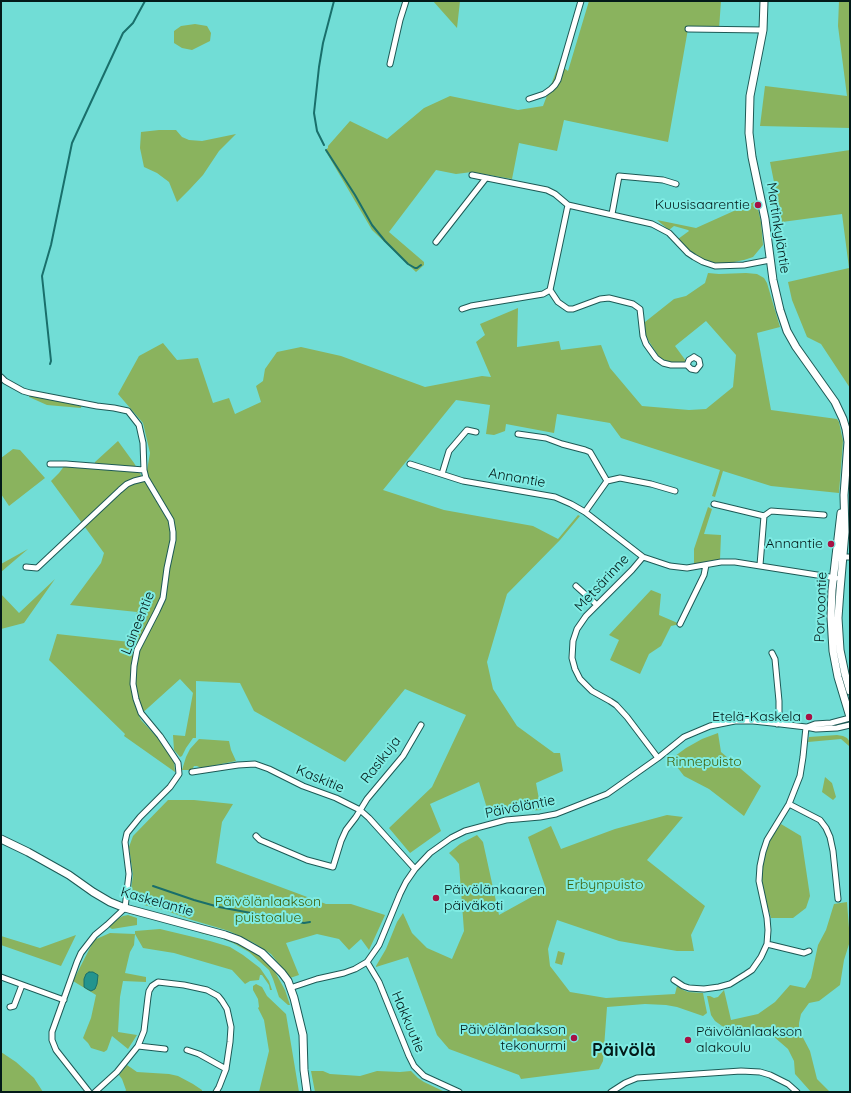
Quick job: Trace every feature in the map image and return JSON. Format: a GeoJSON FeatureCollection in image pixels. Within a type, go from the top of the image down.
{"type":"FeatureCollection","features":[{"type":"Feature","properties":{"kind":"street"},"geometry":{"type":"LineString","coordinates":[[390,64],[406,1]]}},
{"type":"Feature","properties":{"kind":"street"},"geometry":{"type":"LineString","coordinates":[[529,99],[544,94],[555,85],[558,80],[581,1]]}},
{"type":"Feature","properties":{"kind":"street","name":"Martinkyläntie"},"geometry":{"type":"LineString","coordinates":[[764,1],[763,30],[750,96],[749,133],[752,157],[765,219],[770,260],[780,310],[787,331],[796,347],[835,402],[843,419],[848,442]]}},
{"type":"Feature","properties":{"kind":"street"},"geometry":{"type":"LineString","coordinates":[[688,29],[763,30]]}},
{"type":"Feature","properties":{"kind":"street"},"geometry":{"type":"LineString","coordinates":[[472,175],[547,190],[555,194],[568,205],[652,224],[669,233],[688,253],[694,257],[715,266],[744,265],[770,260]]}},
{"type":"Feature","properties":{"kind":"street"},"geometry":{"type":"LineString","coordinates":[[612,214],[619,176],[663,180],[676,184]]}},
{"type":"Feature","properties":{"kind":"street"},"geometry":{"type":"LineString","coordinates":[[436,242],[486,178]]}},
{"type":"Feature","properties":{"kind":"street"},"geometry":{"type":"LineString","coordinates":[[568,205],[550,290],[558,302],[568,309],[573,309],[609,298],[633,304],[640,309],[643,336],[646,344],[656,358],[671,366],[687,365]]}},
{"type":"Feature","properties":{"kind":"street"},"geometry":{"type":"LineString","coordinates":[[462,309],[471,306],[543,294],[550,290]]}},
{"type":"Feature","properties":{"kind":"street","name":"Laineentie"},"geometry":{"type":"LineString","coordinates":[[1,377],[5,381],[30,393],[128,411],[139,425],[143,443],[144,470],[146,478],[171,520],[173,540],[163,598],[139,645],[135,657],[134,690],[141,713],[160,736],[178,763],[179,774],[170,787],[140,817],[127,833],[124,842],[129,874],[125,908]]}},
{"type":"Feature","properties":{"kind":"street"},"geometry":{"type":"LineString","coordinates":[[442,474],[449,451],[467,430],[476,432]]}},
{"type":"Feature","properties":{"kind":"street"},"geometry":{"type":"LineString","coordinates":[[518,434],[546,438],[590,452],[607,481]]}},
{"type":"Feature","properties":{"kind":"street","name":"Porvoontie"},"geometry":{"type":"LineString","coordinates":[[848,442],[844,495],[838,531],[843,557],[837,578],[831,618],[832,651],[850,718]]}},
{"type":"Feature","properties":{"kind":"street"},"geometry":{"type":"LineString","coordinates":[[50,464],[144,470]]}},
{"type":"Feature","properties":{"kind":"street","name":"Annantie"},"geometry":{"type":"LineString","coordinates":[[410,464],[464,481],[555,497],[572,504],[585,512],[643,557],[670,566],[686,568],[721,562],[735,562],[837,578]]}},
{"type":"Feature","properties":{"kind":"street"},"geometry":{"type":"LineString","coordinates":[[26,567],[37,568],[127,484],[146,478]]}},
{"type":"Feature","properties":{"kind":"street"},"geometry":{"type":"LineString","coordinates":[[585,512],[607,481],[620,478],[676,491]]}},
{"type":"Feature","properties":{"kind":"street"},"geometry":{"type":"LineString","coordinates":[[714,504],[764,516],[771,511],[824,515]]}},
{"type":"Feature","properties":{"kind":"street"},"geometry":{"type":"LineString","coordinates":[[760,565],[764,516]]}},
{"type":"Feature","properties":{"kind":"street","name":"Metsärinne"},"geometry":{"type":"LineString","coordinates":[[643,557],[586,616],[577,629],[573,641],[572,658],[580,679],[592,691],[616,705],[658,758]]}},
{"type":"Feature","properties":{"kind":"street"},"geometry":{"type":"LineString","coordinates":[[680,624],[704,575],[706,565]]}},
{"type":"Feature","properties":{"kind":"street","name":"Porvoontie"},"geometry":{"type":"LineString","coordinates":[[837,578],[840,650],[850,691]]}},
{"type":"Feature","properties":{"kind":"street"},"geometry":{"type":"LineString","coordinates":[[576,586],[597,605]]}},
{"type":"Feature","properties":{"kind":"street"},"geometry":{"type":"LineString","coordinates":[[772,653],[775,659],[779,702],[779,716],[777,724]]}},
{"type":"Feature","properties":{"kind":"street","name":"Päivöläntie"},"geometry":{"type":"LineString","coordinates":[[806,727],[816,724],[832,723],[850,718]]}},
{"type":"Feature","properties":{"kind":"street","name":"Päivöläntie"},"geometry":{"type":"LineString","coordinates":[[368,962],[379,945],[406,882],[415,869],[430,853],[451,838],[465,831],[506,820],[556,814],[607,794],[658,758],[684,737],[710,726],[735,721],[753,721],[816,729],[837,728],[850,725]]}},
{"type":"Feature","properties":{"kind":"street","name":"Rasikuja"},"geometry":{"type":"LineString","coordinates":[[256,836],[260,840],[307,860],[333,867],[346,830],[367,799],[403,756],[421,725]]}},
{"type":"Feature","properties":{"kind":"street"},"geometry":{"type":"LineString","coordinates":[[674,980],[689,988],[714,988],[730,984],[752,970],[761,957],[767,944],[768,930],[759,881],[762,852],[767,840],[789,804],[801,771],[806,727]]}},
{"type":"Feature","properties":{"kind":"street","name":"Kaskitie"},"geometry":{"type":"LineString","coordinates":[[192,772],[255,764],[269,769],[303,786],[336,798],[360,810],[369,818],[415,869]]}},
{"type":"Feature","properties":{"kind":"street"},"geometry":{"type":"LineString","coordinates":[[789,804],[820,820],[826,828],[830,837],[833,851],[838,899]]}},
{"type":"Feature","properties":{"kind":"street","name":"Kaskelantie"},"geometry":{"type":"LineString","coordinates":[[1,839],[69,875],[110,902],[125,908],[225,935],[239,940],[262,953],[288,981],[303,1035],[304,1070],[307,1092]]}},
{"type":"Feature","properties":{"kind":"street"},"geometry":{"type":"LineString","coordinates":[[89,1092],[56,1050],[53,1044],[52,1032],[81,953],[95,935],[125,908]]}},
{"type":"Feature","properties":{"kind":"street"},"geometry":{"type":"LineString","coordinates":[[767,944],[804,953],[809,951]]}},
{"type":"Feature","properties":{"kind":"street"},"geometry":{"type":"LineString","coordinates":[[290,988],[317,979],[344,973],[368,962]]}},
{"type":"Feature","properties":{"kind":"street","name":"Hakkuutie"},"geometry":{"type":"LineString","coordinates":[[368,962],[379,982],[414,1066],[424,1076],[459,1092]]}},
{"type":"Feature","properties":{"kind":"street"},"geometry":{"type":"LineString","coordinates":[[1,977],[64,1000]]}},
{"type":"Feature","properties":{"kind":"street"},"geometry":{"type":"LineString","coordinates":[[95,1092],[117,1072],[138,1046],[144,1031],[149,991],[152,986],[158,982],[184,985],[207,990],[218,996],[227,1009],[231,1027],[230,1042],[226,1069],[216,1092]]}},
{"type":"Feature","properties":{"kind":"street"},"geometry":{"type":"LineString","coordinates":[[10,1007],[14,1006],[22,985]]}},
{"type":"Feature","properties":{"kind":"street"},"geometry":{"type":"LineString","coordinates":[[138,1046],[165,1049]]}},
{"type":"Feature","properties":{"kind":"street"},"geometry":{"type":"LineString","coordinates":[[187,1050],[199,1054],[226,1069]]}},
{"type":"Feature","properties":{"kind":"street"},"geometry":{"type":"LineString","coordinates":[[611,1092],[625,1083],[637,1078],[741,1071],[760,1072],[770,1075],[788,1084],[797,1092]]}},
{"type":"Feature","properties":{"kind":"green space"},"geometry":{"type":"Polygon","coordinates":[[[433,1],[460,1],[457,28],[433,1]]]}},
{"type":"Feature","properties":{"kind":"green space"},"geometry":{"type":"Polygon","coordinates":[[[589,1],[721,1],[719,29],[688,29],[668,142],[564,120],[557,151],[519,143],[512,179],[472,172],[456,174],[436,170],[389,232],[424,262],[424,265],[416,272],[372,230],[325,150],[350,121],[387,139],[424,108],[450,96],[518,110],[543,106],[559,64],[568,71],[589,1]]]}},
{"type":"Feature","properties":{"kind":"green space"},"geometry":{"type":"Polygon","coordinates":[[[839,1],[850,1],[850,128],[760,126],[765,86],[847,96],[838,26],[839,1]]]}},
{"type":"Feature","properties":{"kind":"green space"},"geometry":{"type":"Polygon","coordinates":[[[195,24],[207,26],[211,33],[210,41],[192,50],[182,48],[174,43],[174,31],[181,26],[195,24]]]}},
{"type":"Feature","properties":{"kind":"green space"},"geometry":{"type":"Polygon","coordinates":[[[176,130],[182,137],[189,140],[202,141],[236,134],[219,151],[203,175],[177,202],[169,182],[157,173],[144,167],[140,148],[141,132],[176,130]]]}},
{"type":"Feature","properties":{"kind":"green space"},"geometry":{"type":"Polygon","coordinates":[[[850,150],[850,388],[821,344],[807,337],[792,300],[788,282],[849,268],[842,214],[782,222],[770,162],[850,150]]]}},
{"type":"Feature","properties":{"kind":"green space"},"geometry":{"type":"Polygon","coordinates":[[[756,201],[761,222],[763,245],[753,257],[729,263],[715,263],[704,260],[689,250],[678,239],[689,231],[688,230],[674,226],[669,230],[657,220],[696,228],[756,201]]]}},
{"type":"Feature","properties":{"kind":"green space"},"geometry":{"type":"Polygon","coordinates":[[[708,273],[757,274],[764,278],[767,283],[780,327],[757,333],[771,410],[837,419],[843,441],[839,493],[771,486],[723,471],[715,497],[712,496],[720,470],[621,438],[610,423],[557,414],[554,433],[506,424],[505,431],[494,435],[486,434],[490,405],[456,400],[383,490],[444,510],[533,526],[558,539],[578,515],[580,516],[560,540],[507,594],[487,662],[493,689],[517,726],[554,753],[560,753],[563,771],[536,783],[541,810],[506,812],[489,815],[479,782],[430,804],[441,831],[410,853],[389,828],[432,787],[466,715],[405,689],[345,762],[254,711],[240,683],[196,681],[196,738],[193,738],[180,757],[174,750],[173,735],[185,736],[193,693],[180,679],[139,716],[168,749],[174,761],[175,772],[124,736],[125,734],[49,660],[57,634],[130,642],[137,612],[70,605],[101,563],[104,553],[51,481],[65,465],[95,469],[95,462],[118,441],[134,463],[145,482],[150,453],[143,423],[118,394],[139,356],[163,343],[177,360],[198,358],[213,403],[229,398],[235,414],[261,402],[256,386],[263,381],[265,369],[277,352],[301,347],[341,356],[425,387],[482,376],[491,377],[476,342],[485,335],[480,324],[518,308],[517,347],[559,341],[561,350],[601,345],[610,368],[642,406],[689,410],[706,409],[733,387],[736,355],[706,321],[675,346],[686,361],[682,363],[671,363],[659,357],[645,335],[645,322],[674,299],[686,296],[705,283],[708,273]]]}},
{"type":"Feature","properties":{"kind":"green space"},"geometry":{"type":"Polygon","coordinates":[[[30,393],[82,403],[81,408],[47,405],[29,397],[30,393]]]}},
{"type":"Feature","properties":{"kind":"green space"},"geometry":{"type":"Polygon","coordinates":[[[13,449],[20,450],[45,478],[9,506],[1,494],[1,458],[13,449]]]}},
{"type":"Feature","properties":{"kind":"green space"},"geometry":{"type":"Polygon","coordinates":[[[708,507],[712,509],[704,534],[721,535],[720,560],[694,564],[694,549],[708,507]]]}},
{"type":"Feature","properties":{"kind":"green space"},"geometry":{"type":"Polygon","coordinates":[[[28,549],[1,572],[1,564],[28,549]]]}},
{"type":"Feature","properties":{"kind":"green space"},"geometry":{"type":"Polygon","coordinates":[[[55,579],[24,623],[1,629],[1,594],[19,613],[55,579]]]}},
{"type":"Feature","properties":{"kind":"green space"},"geometry":{"type":"Polygon","coordinates":[[[651,590],[661,594],[659,615],[680,624],[671,626],[661,646],[649,654],[640,674],[610,660],[619,640],[609,635],[651,590]]]}},
{"type":"Feature","properties":{"kind":"green space","name":"Rinnepuisto"},"geometry":{"type":"Polygon","coordinates":[[[718,733],[721,752],[761,786],[744,816],[709,789],[684,776],[671,759],[702,739],[718,733]]]}},
{"type":"Feature","properties":{"kind":"green space"},"geometry":{"type":"Polygon","coordinates":[[[837,735],[847,738],[850,742],[850,749],[849,746],[841,739],[808,742],[809,737],[837,735]]]}},
{"type":"Feature","properties":{"kind":"green space"},"geometry":{"type":"Polygon","coordinates":[[[199,739],[229,741],[236,761],[201,768],[194,766],[192,770],[182,770],[190,749],[199,739]]]}},
{"type":"Feature","properties":{"kind":"green space"},"geometry":{"type":"Polygon","coordinates":[[[825,777],[832,783],[836,797],[833,800],[822,792],[825,777]]]}},
{"type":"Feature","properties":{"kind":"green space","name":"Päivölänlaakson puistoalue"},"geometry":{"type":"Polygon","coordinates":[[[168,800],[194,800],[233,804],[222,822],[216,863],[326,904],[351,904],[385,915],[369,950],[361,939],[349,950],[339,939],[317,934],[286,943],[299,975],[290,978],[271,954],[254,943],[229,931],[144,905],[145,901],[130,898],[133,875],[129,847],[133,836],[168,800]]]}},
{"type":"Feature","properties":{"kind":"green space","name":"Erbynpuisto"},"geometry":{"type":"Polygon","coordinates":[[[667,815],[683,817],[647,860],[705,906],[691,935],[694,951],[677,951],[619,941],[557,920],[548,949],[550,966],[570,992],[606,998],[675,994],[677,986],[688,992],[703,993],[707,1013],[703,1016],[677,1007],[666,1005],[645,1004],[607,1007],[603,1061],[599,1069],[521,1079],[519,1075],[449,1049],[437,1035],[408,957],[376,967],[386,949],[397,922],[403,913],[412,933],[427,948],[452,959],[464,931],[459,864],[449,853],[460,844],[477,835],[483,842],[499,915],[546,889],[528,837],[551,826],[561,849],[615,829],[667,815]]]}},
{"type":"Feature","properties":{"kind":"green space"},"geometry":{"type":"Polygon","coordinates":[[[781,824],[801,836],[810,896],[806,908],[793,918],[771,918],[764,894],[762,879],[762,867],[766,852],[771,838],[781,824]]]}},
{"type":"Feature","properties":{"kind":"green space"},"geometry":{"type":"Polygon","coordinates":[[[847,902],[850,941],[844,960],[840,985],[819,1001],[809,1003],[801,1014],[799,1023],[799,1030],[810,1051],[817,1079],[830,1092],[811,1092],[795,1074],[794,1061],[788,1049],[773,1036],[731,1029],[722,1026],[715,1021],[711,1015],[707,996],[714,998],[718,997],[724,990],[731,1020],[758,1014],[775,1002],[790,985],[805,988],[811,978],[818,945],[826,930],[834,904],[847,902]]]}},
{"type":"Feature","properties":{"kind":"green space"},"geometry":{"type":"Polygon","coordinates":[[[128,915],[137,918],[137,925],[112,929],[109,927],[118,919],[128,915]]]}},
{"type":"Feature","properties":{"kind":"green space"},"geometry":{"type":"Polygon","coordinates":[[[160,929],[230,947],[260,968],[269,981],[272,990],[270,990],[269,985],[262,975],[260,975],[259,980],[250,981],[245,984],[232,970],[174,953],[143,948],[135,934],[135,931],[160,929]]]}},
{"type":"Feature","properties":{"kind":"green space"},"geometry":{"type":"Polygon","coordinates":[[[201,930],[226,937],[257,954],[274,970],[285,990],[290,1005],[279,997],[269,970],[249,952],[218,937],[200,933],[201,930]]]}},
{"type":"Feature","properties":{"kind":"green space"},"geometry":{"type":"Polygon","coordinates":[[[110,933],[135,934],[134,945],[130,952],[125,973],[146,977],[146,982],[123,981],[120,997],[118,1032],[137,1035],[128,1049],[112,1036],[107,1050],[104,1052],[91,1048],[83,1038],[91,1018],[96,995],[73,981],[94,940],[110,933]]]}},
{"type":"Feature","properties":{"kind":"green space"},"geometry":{"type":"Polygon","coordinates":[[[76,935],[61,966],[1,945],[1,936],[40,948],[76,935]]]}},
{"type":"Feature","properties":{"kind":"green space"},"geometry":{"type":"Polygon","coordinates":[[[558,951],[565,953],[562,965],[555,963],[558,951]]]}},
{"type":"Feature","properties":{"kind":"green space"},"geometry":{"type":"Polygon","coordinates":[[[256,984],[262,987],[267,996],[286,1014],[299,1092],[259,1092],[269,1051],[264,1020],[258,1008],[258,999],[253,990],[253,986],[256,984]]]}},
{"type":"Feature","properties":{"kind":"green space"},"geometry":{"type":"Polygon","coordinates":[[[1,1052],[16,1062],[34,1078],[43,1092],[1,1092],[1,1052]]]}},
{"type":"Feature","properties":{"kind":"green space"},"geometry":{"type":"Polygon","coordinates":[[[127,1065],[137,1072],[178,1076],[202,1090],[202,1092],[125,1092],[126,1090],[119,1075],[127,1065]]]}},
{"type":"Feature","properties":{"kind":"green space"},"geometry":{"type":"Polygon","coordinates":[[[311,1071],[323,1071],[330,1074],[360,1076],[377,1071],[411,1071],[424,1082],[445,1092],[315,1092],[311,1071]]]}},
{"type":"Feature","properties":{"kind":"water"},"geometry":{"type":"Polygon","coordinates":[[[93,972],[98,975],[95,989],[91,991],[84,987],[84,979],[86,974],[93,972]]]}},
{"type":"Feature","properties":{"kind":"waterway"},"geometry":{"type":"LineString","coordinates":[[50,364],[51,361],[42,276],[51,245],[72,143],[123,33],[133,23],[145,1]]}},
{"type":"Feature","properties":{"kind":"waterway"},"geometry":{"type":"LineString","coordinates":[[324,145],[317,131],[314,113],[323,43],[334,1]]}},
{"type":"Feature","properties":{"kind":"waterway"},"geometry":{"type":"LineString","coordinates":[[326,150],[372,225],[385,241],[408,264],[415,268],[421,265]]}},
{"type":"Feature","properties":{"kind":"waterway"},"geometry":{"type":"LineString","coordinates":[[153,886],[219,907],[304,923],[310,922]]}},
{"type":"Feature","properties":{"kind":"place","name":"Kuusisaarentie"},"geometry":{"type":"Point","coordinates":[758,205]}},
{"type":"Feature","properties":{"kind":"place","name":"Annantie"},"geometry":{"type":"Point","coordinates":[831,544]}},
{"type":"Feature","properties":{"kind":"place","name":"Etelä-Kaskela"},"geometry":{"type":"Point","coordinates":[809,717]}},
{"type":"Feature","properties":{"kind":"place","name":"Päivölänkaaren päiväkoti"},"geometry":{"type":"Point","coordinates":[436,898]}},
{"type":"Feature","properties":{"kind":"place","name":"Päivölänlaakson tekonurmi"},"geometry":{"type":"Point","coordinates":[574,1038]}},
{"type":"Feature","properties":{"kind":"place","name":"Päivölänlaakson alakoulu"},"geometry":{"type":"Point","coordinates":[688,1040]}},
{"type":"Feature","properties":{"kind":"district","name":"Päivölä"},"geometry":{"type":"Point","coordinates":[624,1051]}}]}
